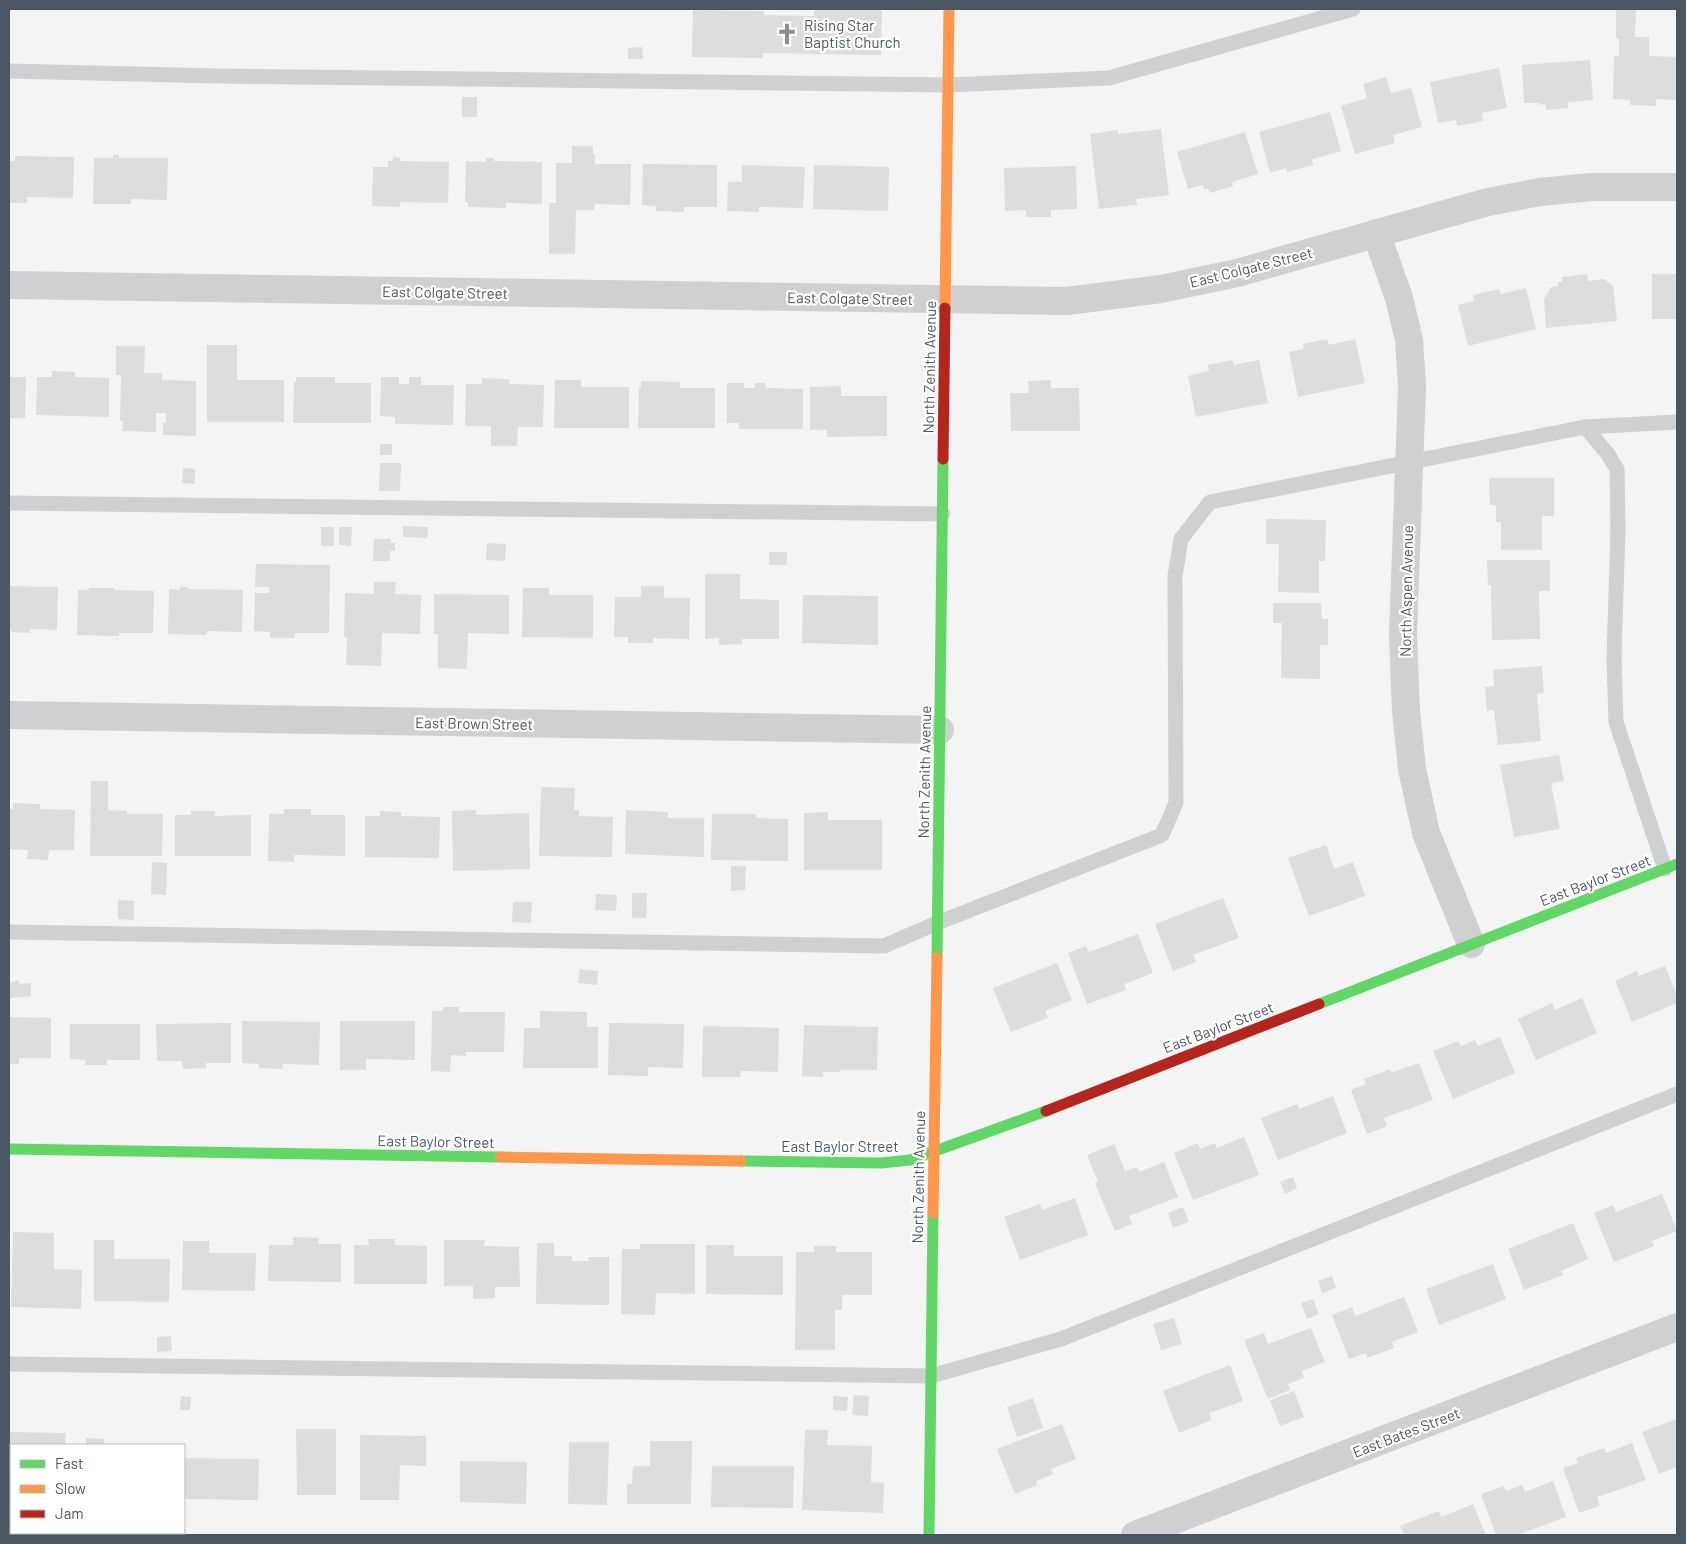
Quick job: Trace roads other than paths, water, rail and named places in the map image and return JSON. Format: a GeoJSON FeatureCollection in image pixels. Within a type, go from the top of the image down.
{"type":"FeatureCollection","features":[{"type":"Feature","properties":{"kind":"street","name":"North Zenith Avenue"},"geometry":{"type":"LineString","coordinates":[[929,1535],[949,9]]}},
{"type":"Feature","properties":{"kind":"street","name":"East Colgate Street"},"geometry":{"type":"LineString","coordinates":[[9,285],[1067,301],[1161,289],[1237,273],[1488,202],[1540,192],[1591,187],[1677,187]]}},
{"type":"Feature","properties":{"kind":"street","name":"North Aspen Avenue"},"geometry":{"type":"LineString","coordinates":[[1376,233],[1399,298],[1409,340],[1412,386],[1403,635],[1406,711],[1412,769],[1426,833],[1470,944]]}},
{"type":"Feature","properties":{"kind":"street","name":"East Brown Street"},"geometry":{"type":"LineString","coordinates":[[9,715],[940,730]]}},
{"type":"Feature","properties":{"kind":"street","name":"East Baylor Street"},"geometry":{"type":"LineString","coordinates":[[9,1149],[881,1163],[910,1160],[1048,1110],[1671,866]]}},
{"type":"Feature","properties":{"kind":"street","name":"East Bates Street"},"geometry":{"type":"LineString","coordinates":[[1135,1535],[1677,1327]]}},
{"type":"Feature","properties":{"kind":"lane"},"geometry":{"type":"LineString","coordinates":[[9,71],[208,76],[948,85],[1109,78],[1353,9]]}},
{"type":"Feature","properties":{"kind":"lane"},"geometry":{"type":"LineString","coordinates":[[9,932],[884,946],[937,923],[1162,836],[1176,803],[1175,576],[1181,539],[1210,502],[1585,427],[1677,422]]}},
{"type":"Feature","properties":{"kind":"lane"},"geometry":{"type":"LineString","coordinates":[[1585,427],[1607,453],[1617,469],[1618,528],[1614,659],[1616,722],[1671,866]]}},
{"type":"Feature","properties":{"kind":"lane"},"geometry":{"type":"LineString","coordinates":[[9,503],[942,514]]}},
{"type":"Feature","properties":{"kind":"lane"},"geometry":{"type":"LineString","coordinates":[[9,1364],[931,1376],[1061,1339],[1677,1094]]}},
{"type":"Feature","properties":{"kind":"place","name":"Rising Star Baptist Church"},"geometry":{"type":"Point","coordinates":[787,34]}}]}
